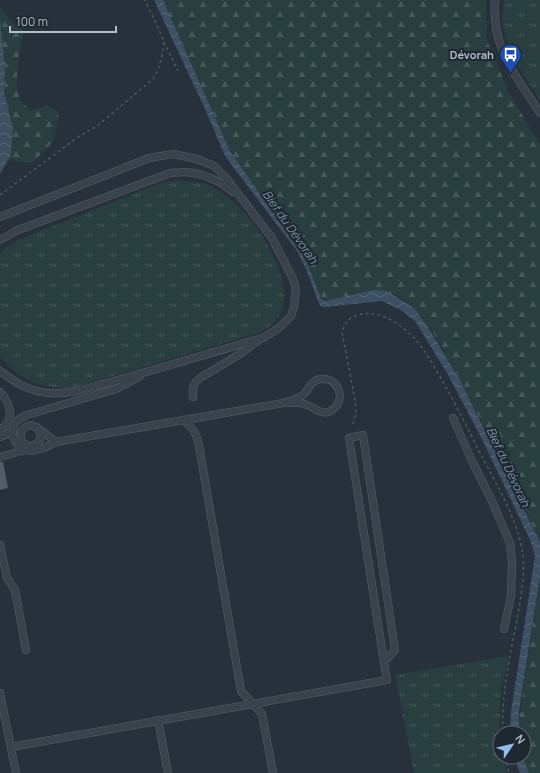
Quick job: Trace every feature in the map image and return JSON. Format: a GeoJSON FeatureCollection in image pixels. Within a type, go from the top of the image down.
{"type":"FeatureCollection","features":[{"type":"Feature","properties":{"kind":"street"},"geometry":{"type":"LineString","coordinates":[[495,0],[495,21],[503,54],[540,114]]}},
{"type":"Feature","properties":{"kind":"street"},"geometry":{"type":"LineString","coordinates":[[0,217],[149,158],[173,154],[197,159],[214,166],[226,178],[272,238],[296,288],[294,307],[291,316],[279,328],[200,378],[194,383],[192,397]]}},
{"type":"Feature","properties":{"kind":"street"},"geometry":{"type":"LineString","coordinates":[[0,240],[18,230],[170,173],[185,172],[210,179],[225,185],[242,200]]}},
{"type":"Feature","properties":{"kind":"street"},"geometry":{"type":"LineString","coordinates":[[0,371],[21,386],[34,390],[55,393],[74,391],[157,369],[263,338]]}},
{"type":"Feature","properties":{"kind":"street"},"geometry":{"type":"LineString","coordinates":[[26,450],[19,446],[14,440],[12,432],[14,425],[19,419],[27,415],[116,389],[157,369]]}},
{"type":"Feature","properties":{"kind":"street"},"geometry":{"type":"LineString","coordinates":[[0,456],[26,450],[44,448],[56,442],[282,403],[306,404],[320,412],[328,412],[337,405],[340,399],[340,392],[333,382],[328,379],[320,379],[313,382],[304,395],[282,403]]}},
{"type":"Feature","properties":{"kind":"street"},"geometry":{"type":"LineString","coordinates":[[0,392],[7,402],[10,413],[8,422],[0,430]]}},
{"type":"Feature","properties":{"kind":"street"},"geometry":{"type":"LineString","coordinates":[[453,418],[510,543],[512,561],[511,596],[504,629]]}},
{"type":"Feature","properties":{"kind":"street"},"geometry":{"type":"LineString","coordinates":[[183,420],[193,429],[197,436],[241,691],[262,714],[273,773]]}},
{"type":"Feature","properties":{"kind":"street"},"geometry":{"type":"LineString","coordinates":[[38,428],[56,442]]}},
{"type":"Feature","properties":{"kind":"street"},"geometry":{"type":"LineString","coordinates":[[0,437],[12,432]]}},
{"type":"Feature","properties":{"kind":"street"},"geometry":{"type":"LineString","coordinates":[[11,747],[387,680],[384,662],[349,438],[363,435],[395,650],[384,662]]}},
{"type":"Feature","properties":{"kind":"street"},"geometry":{"type":"LineString","coordinates":[[0,545],[3,578],[15,590],[26,650]]}},
{"type":"Feature","properties":{"kind":"street"},"geometry":{"type":"LineString","coordinates":[[0,693],[16,773]]}},
{"type":"Feature","properties":{"kind":"street"},"geometry":{"type":"LineString","coordinates":[[158,720],[168,773]]}},
{"type":"Feature","properties":{"kind":"path"},"geometry":{"type":"LineString","coordinates":[[144,0],[178,71]]}},
{"type":"Feature","properties":{"kind":"path"},"geometry":{"type":"LineString","coordinates":[[0,195],[78,137],[97,126],[153,79],[158,70],[164,41]]}},
{"type":"Feature","properties":{"kind":"path"},"geometry":{"type":"LineString","coordinates":[[353,424],[356,413],[355,400],[342,332],[346,321],[357,315],[368,313],[384,317],[401,326],[415,339],[428,357],[449,392],[510,512],[518,534],[523,556],[523,581],[507,672],[502,725]]}},
{"type":"Feature","properties":{"kind":"green space"},"geometry":{"type":"Polygon","coordinates":[[[163,0],[486,0],[487,40],[509,93],[540,144],[540,542],[465,388],[436,337],[420,315],[410,305],[401,299],[391,293],[380,290],[325,301],[321,299],[304,258],[230,151],[163,0]]]}},
{"type":"Feature","properties":{"kind":"green space"},"geometry":{"type":"Polygon","coordinates":[[[504,0],[540,0],[540,100],[511,56],[502,23],[504,0]]]}},
{"type":"Feature","properties":{"kind":"green space"},"geometry":{"type":"Polygon","coordinates":[[[0,8],[14,24],[24,31],[17,77],[19,95],[22,102],[31,110],[47,106],[59,112],[54,141],[32,163],[8,160],[11,155],[13,128],[4,92],[5,70],[1,38],[0,8]]]}},
{"type":"Feature","properties":{"kind":"green space"},"geometry":{"type":"Polygon","coordinates":[[[177,180],[213,187],[230,199],[243,211],[255,226],[275,260],[282,278],[284,295],[282,310],[281,314],[276,320],[262,332],[72,388],[51,387],[32,382],[8,365],[0,357],[0,253],[18,240],[163,182],[177,180]]]}},
{"type":"Feature","properties":{"kind":"green space"},"geometry":{"type":"Polygon","coordinates":[[[540,576],[540,773],[529,773],[526,765],[532,765],[532,725],[519,725],[540,576]]]}},
{"type":"Feature","properties":{"kind":"green space"},"geometry":{"type":"Polygon","coordinates":[[[508,656],[500,699],[500,725],[492,725],[492,765],[504,765],[507,773],[414,773],[395,675],[508,656]]]}},
{"type":"Feature","properties":{"kind":"water"},"geometry":{"type":"Polygon","coordinates":[[[154,0],[163,0],[230,151],[304,258],[321,299],[325,301],[374,290],[386,291],[415,309],[428,327],[460,380],[540,542],[540,576],[519,711],[519,725],[510,725],[511,712],[535,556],[531,542],[482,439],[447,373],[415,321],[401,310],[382,301],[325,307],[320,306],[306,269],[297,251],[225,156],[205,109],[154,0]]]}},
{"type":"Feature","properties":{"kind":"water"},"geometry":{"type":"Polygon","coordinates":[[[0,18],[5,70],[4,92],[13,128],[11,155],[0,174],[0,18]]]}},
{"type":"Feature","properties":{"kind":"water"},"geometry":{"type":"Polygon","coordinates":[[[517,765],[526,765],[529,773],[520,773],[517,765]]]}},
{"type":"Feature","properties":{"kind":"building"},"geometry":{"type":"Polygon","coordinates":[[[0,462],[3,462],[8,488],[0,490],[0,462]]]}},
{"type":"Feature","properties":{"kind":"place","name":"Dévorah"},"geometry":{"type":"Point","coordinates":[510,74]}},
{"type":"Feature","properties":{"kind":"water label","name":"Bief du Dévorah"},"geometry":{"type":"Point","coordinates":[290,227]}},
{"type":"Feature","properties":{"kind":"water label","name":"Bief du Dévorah"},"geometry":{"type":"Point","coordinates":[508,467]}}]}
